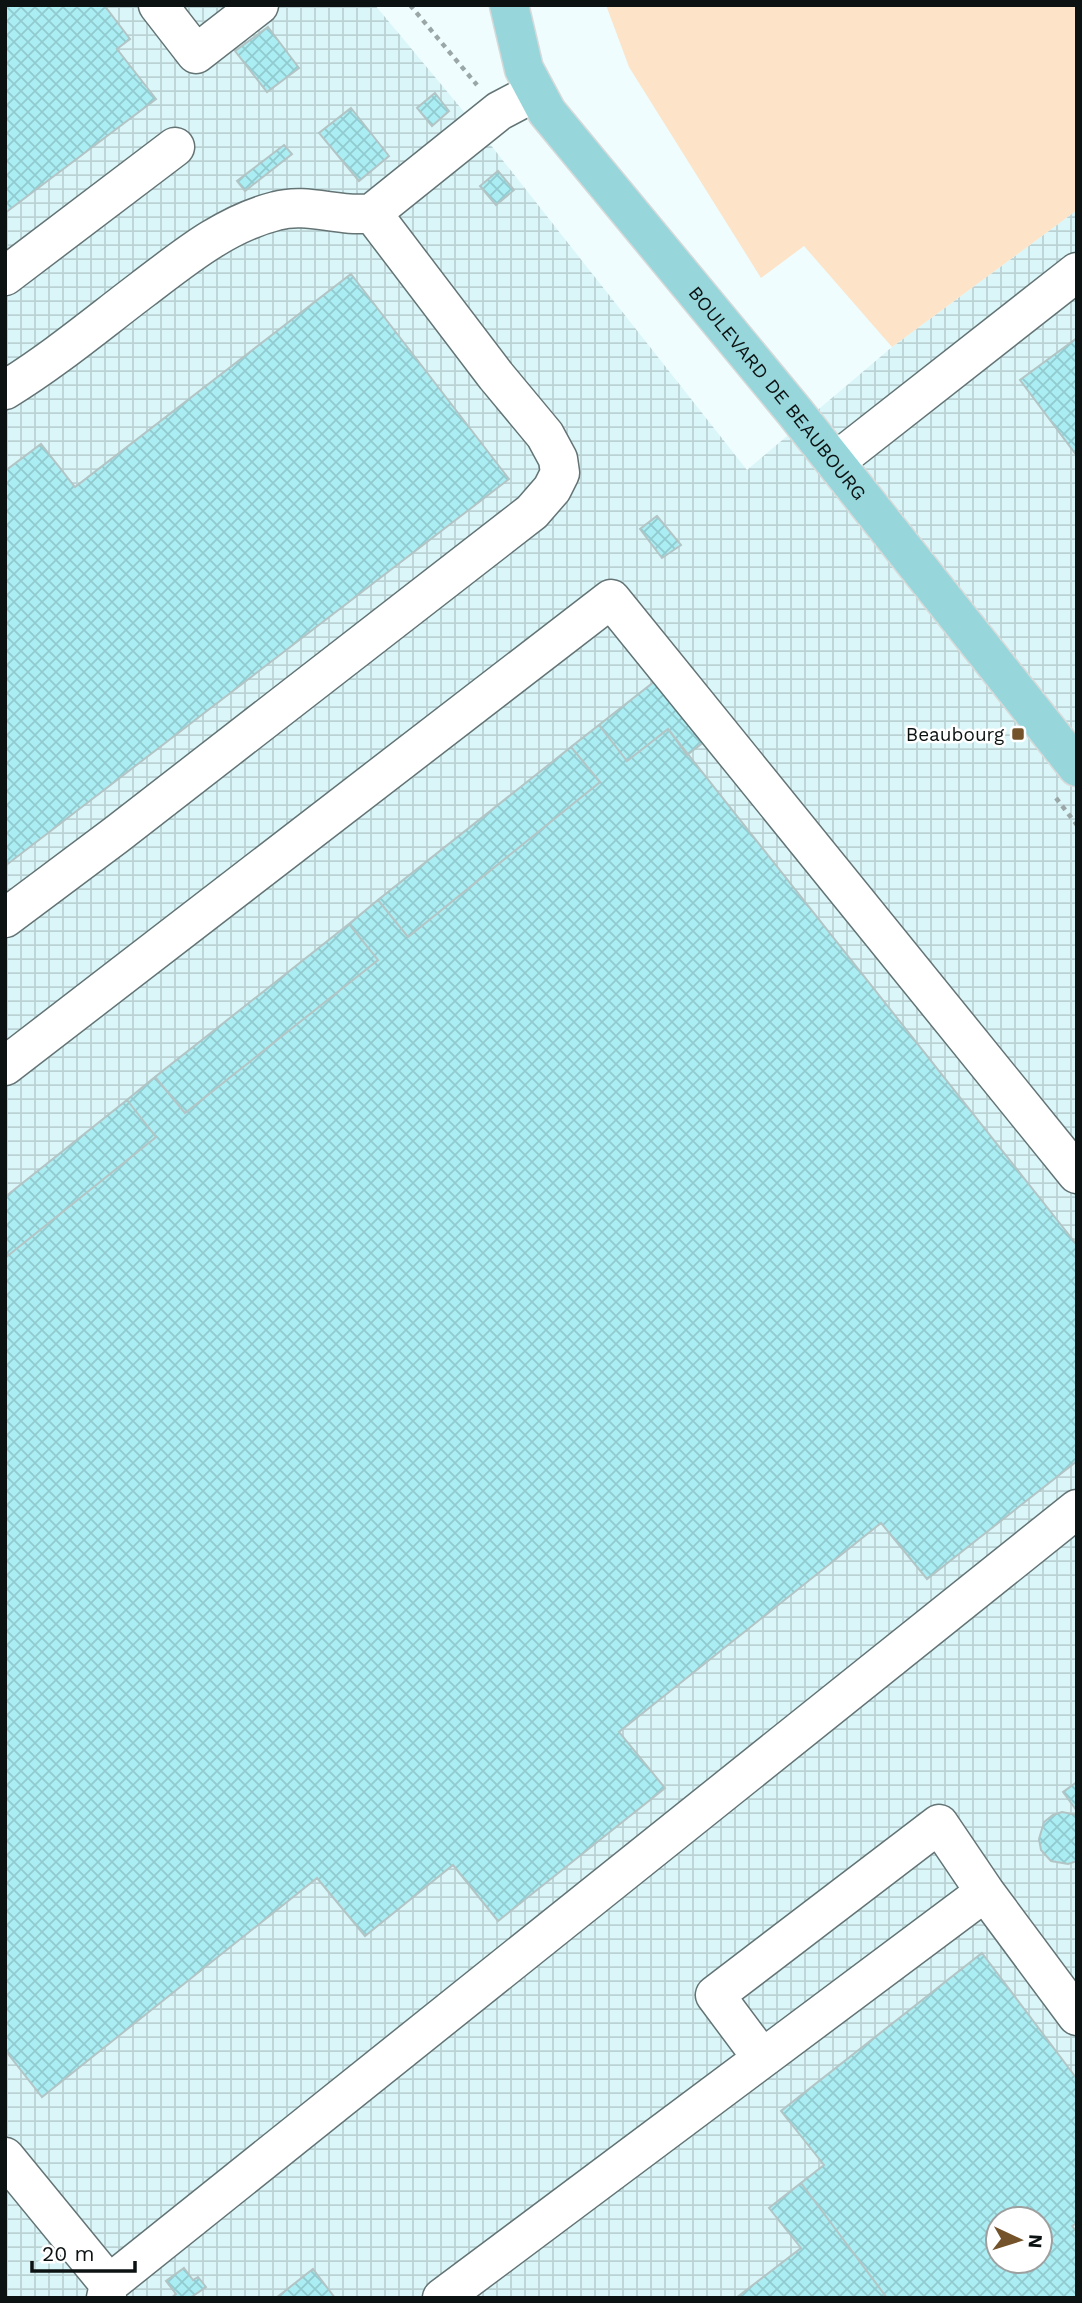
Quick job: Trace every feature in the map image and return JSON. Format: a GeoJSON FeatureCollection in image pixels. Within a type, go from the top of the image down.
{"type":"FeatureCollection","features":[{"type":"Feature","properties":{"kind":"main road","name":"BOULEVARD DE BEAUBOURG"},"geometry":{"type":"LineString","coordinates":[[509,5],[524,69],[547,112],[835,462],[1077,767]]}},
{"type":"Feature","properties":{"kind":"lane"},"geometry":{"type":"LineString","coordinates":[[158,5],[196,54],[259,5]]}},
{"type":"Feature","properties":{"kind":"lane"},"geometry":{"type":"LineString","coordinates":[[5,390],[36,371],[186,256],[238,223],[279,210],[305,208],[355,216],[372,213],[499,111],[535,92]]}},
{"type":"Feature","properties":{"kind":"lane"},"geometry":{"type":"LineString","coordinates":[[5,276],[175,147]]}},
{"type":"Feature","properties":{"kind":"lane"},"geometry":{"type":"LineString","coordinates":[[5,918],[533,512],[552,489],[559,472],[558,459],[545,435],[496,376],[372,213]]}},
{"type":"Feature","properties":{"kind":"lane"},"geometry":{"type":"LineString","coordinates":[[835,462],[1077,272]]}},
{"type":"Feature","properties":{"kind":"lane"},"geometry":{"type":"LineString","coordinates":[[5,1066],[611,599],[1077,1174]]}},
{"type":"Feature","properties":{"kind":"lane"},"geometry":{"type":"LineString","coordinates":[[5,2157],[108,2291],[1077,1510]]}},
{"type":"Feature","properties":{"kind":"lane"},"geometry":{"type":"LineString","coordinates":[[762,2058],[715,1995],[939,1825],[1077,2016]]}},
{"type":"Feature","properties":{"kind":"lane"},"geometry":{"type":"LineString","coordinates":[[442,2298],[985,1892]]}},
{"type":"Feature","properties":{"kind":"shaded area"},"geometry":{"type":"Polygon","coordinates":[[[5,5],[375,5],[475,125],[747,470],[892,347],[1077,210],[1077,2298],[5,2298],[5,5]]]}},
{"type":"Feature","properties":{"kind":"shaded area"},"geometry":{"type":"Polygon","coordinates":[[[606,5],[1077,5],[1077,210],[892,347],[804,246],[761,278],[629,67],[606,5]]]}},
{"type":"Feature","properties":{"kind":"building"},"geometry":{"type":"Polygon","coordinates":[[[5,5],[104,5],[130,39],[117,49],[156,99],[5,213],[5,5]]]}},
{"type":"Feature","properties":{"kind":"building"},"geometry":{"type":"Polygon","coordinates":[[[268,27],[299,68],[267,92],[235,51],[268,27]]]}},
{"type":"Feature","properties":{"kind":"building"},"geometry":{"type":"Polygon","coordinates":[[[435,93],[449,111],[432,126],[417,108],[435,93]]]}},
{"type":"Feature","properties":{"kind":"building"},"geometry":{"type":"Polygon","coordinates":[[[351,108],[389,156],[359,181],[319,133],[351,108]]]}},
{"type":"Feature","properties":{"kind":"building"},"geometry":{"type":"Polygon","coordinates":[[[284,145],[292,154],[245,191],[237,181],[284,145]]]}},
{"type":"Feature","properties":{"kind":"building"},"geometry":{"type":"Polygon","coordinates":[[[498,171],[514,190],[496,205],[480,186],[498,171]]]}},
{"type":"Feature","properties":{"kind":"building"},"geometry":{"type":"Polygon","coordinates":[[[351,274],[509,479],[5,866],[5,471],[41,444],[75,487],[351,274]]]}},
{"type":"Feature","properties":{"kind":"building"},"geometry":{"type":"Polygon","coordinates":[[[1077,338],[1077,456],[1020,380],[1077,338]]]}},
{"type":"Feature","properties":{"kind":"building"},"geometry":{"type":"Polygon","coordinates":[[[657,516],[681,545],[662,558],[640,529],[657,516]]]}},
{"type":"Feature","properties":{"kind":"building"},"geometry":{"type":"Polygon","coordinates":[[[659,678],[709,738],[687,755],[668,729],[627,761],[599,725],[659,678]]]}},
{"type":"Feature","properties":{"kind":"building"},"geometry":{"type":"Polygon","coordinates":[[[599,725],[627,761],[668,729],[1077,1245],[1077,1461],[927,1579],[881,1523],[619,1732],[665,1788],[498,1921],[453,1865],[365,1936],[317,1878],[42,2097],[5,2050],[5,1258],[156,1137],[127,1100],[155,1077],[185,1113],[378,960],[349,924],[378,900],[408,937],[600,782],[571,747],[599,725]]]}},
{"type":"Feature","properties":{"kind":"building"},"geometry":{"type":"Polygon","coordinates":[[[571,747],[600,782],[408,937],[378,900],[571,747]]]}},
{"type":"Feature","properties":{"kind":"building"},"geometry":{"type":"Polygon","coordinates":[[[349,924],[378,960],[185,1113],[155,1077],[349,924]]]}},
{"type":"Feature","properties":{"kind":"building"},"geometry":{"type":"Polygon","coordinates":[[[127,1100],[156,1137],[5,1258],[5,1197],[127,1100]]]}},
{"type":"Feature","properties":{"kind":"building"},"geometry":{"type":"Polygon","coordinates":[[[1077,1782],[1077,1811],[1063,1792],[1077,1782]]]}},
{"type":"Feature","properties":{"kind":"building"},"geometry":{"type":"Polygon","coordinates":[[[1062,1812],[1077,1815],[1077,1861],[1068,1864],[1051,1861],[1041,1850],[1039,1839],[1044,1822],[1062,1812]]]}},
{"type":"Feature","properties":{"kind":"building"},"geometry":{"type":"Polygon","coordinates":[[[982,1953],[1077,2079],[1077,2223],[1072,2226],[1077,2232],[1077,2298],[887,2298],[801,2183],[824,2165],[781,2111],[982,1953]]]}},
{"type":"Feature","properties":{"kind":"building"},"geometry":{"type":"Polygon","coordinates":[[[801,2183],[887,2298],[736,2298],[801,2248],[769,2208],[801,2183]]]}},
{"type":"Feature","properties":{"kind":"building"},"geometry":{"type":"Polygon","coordinates":[[[184,2268],[193,2280],[198,2277],[206,2287],[190,2298],[171,2298],[176,2294],[166,2281],[184,2268]]]}},
{"type":"Feature","properties":{"kind":"building"},"geometry":{"type":"Polygon","coordinates":[[[313,2269],[335,2298],[276,2298],[313,2269]]]}},
{"type":"Feature","properties":{"kind":"place","name":"Beaubourg"},"geometry":{"type":"Point","coordinates":[1018,734]}}]}
